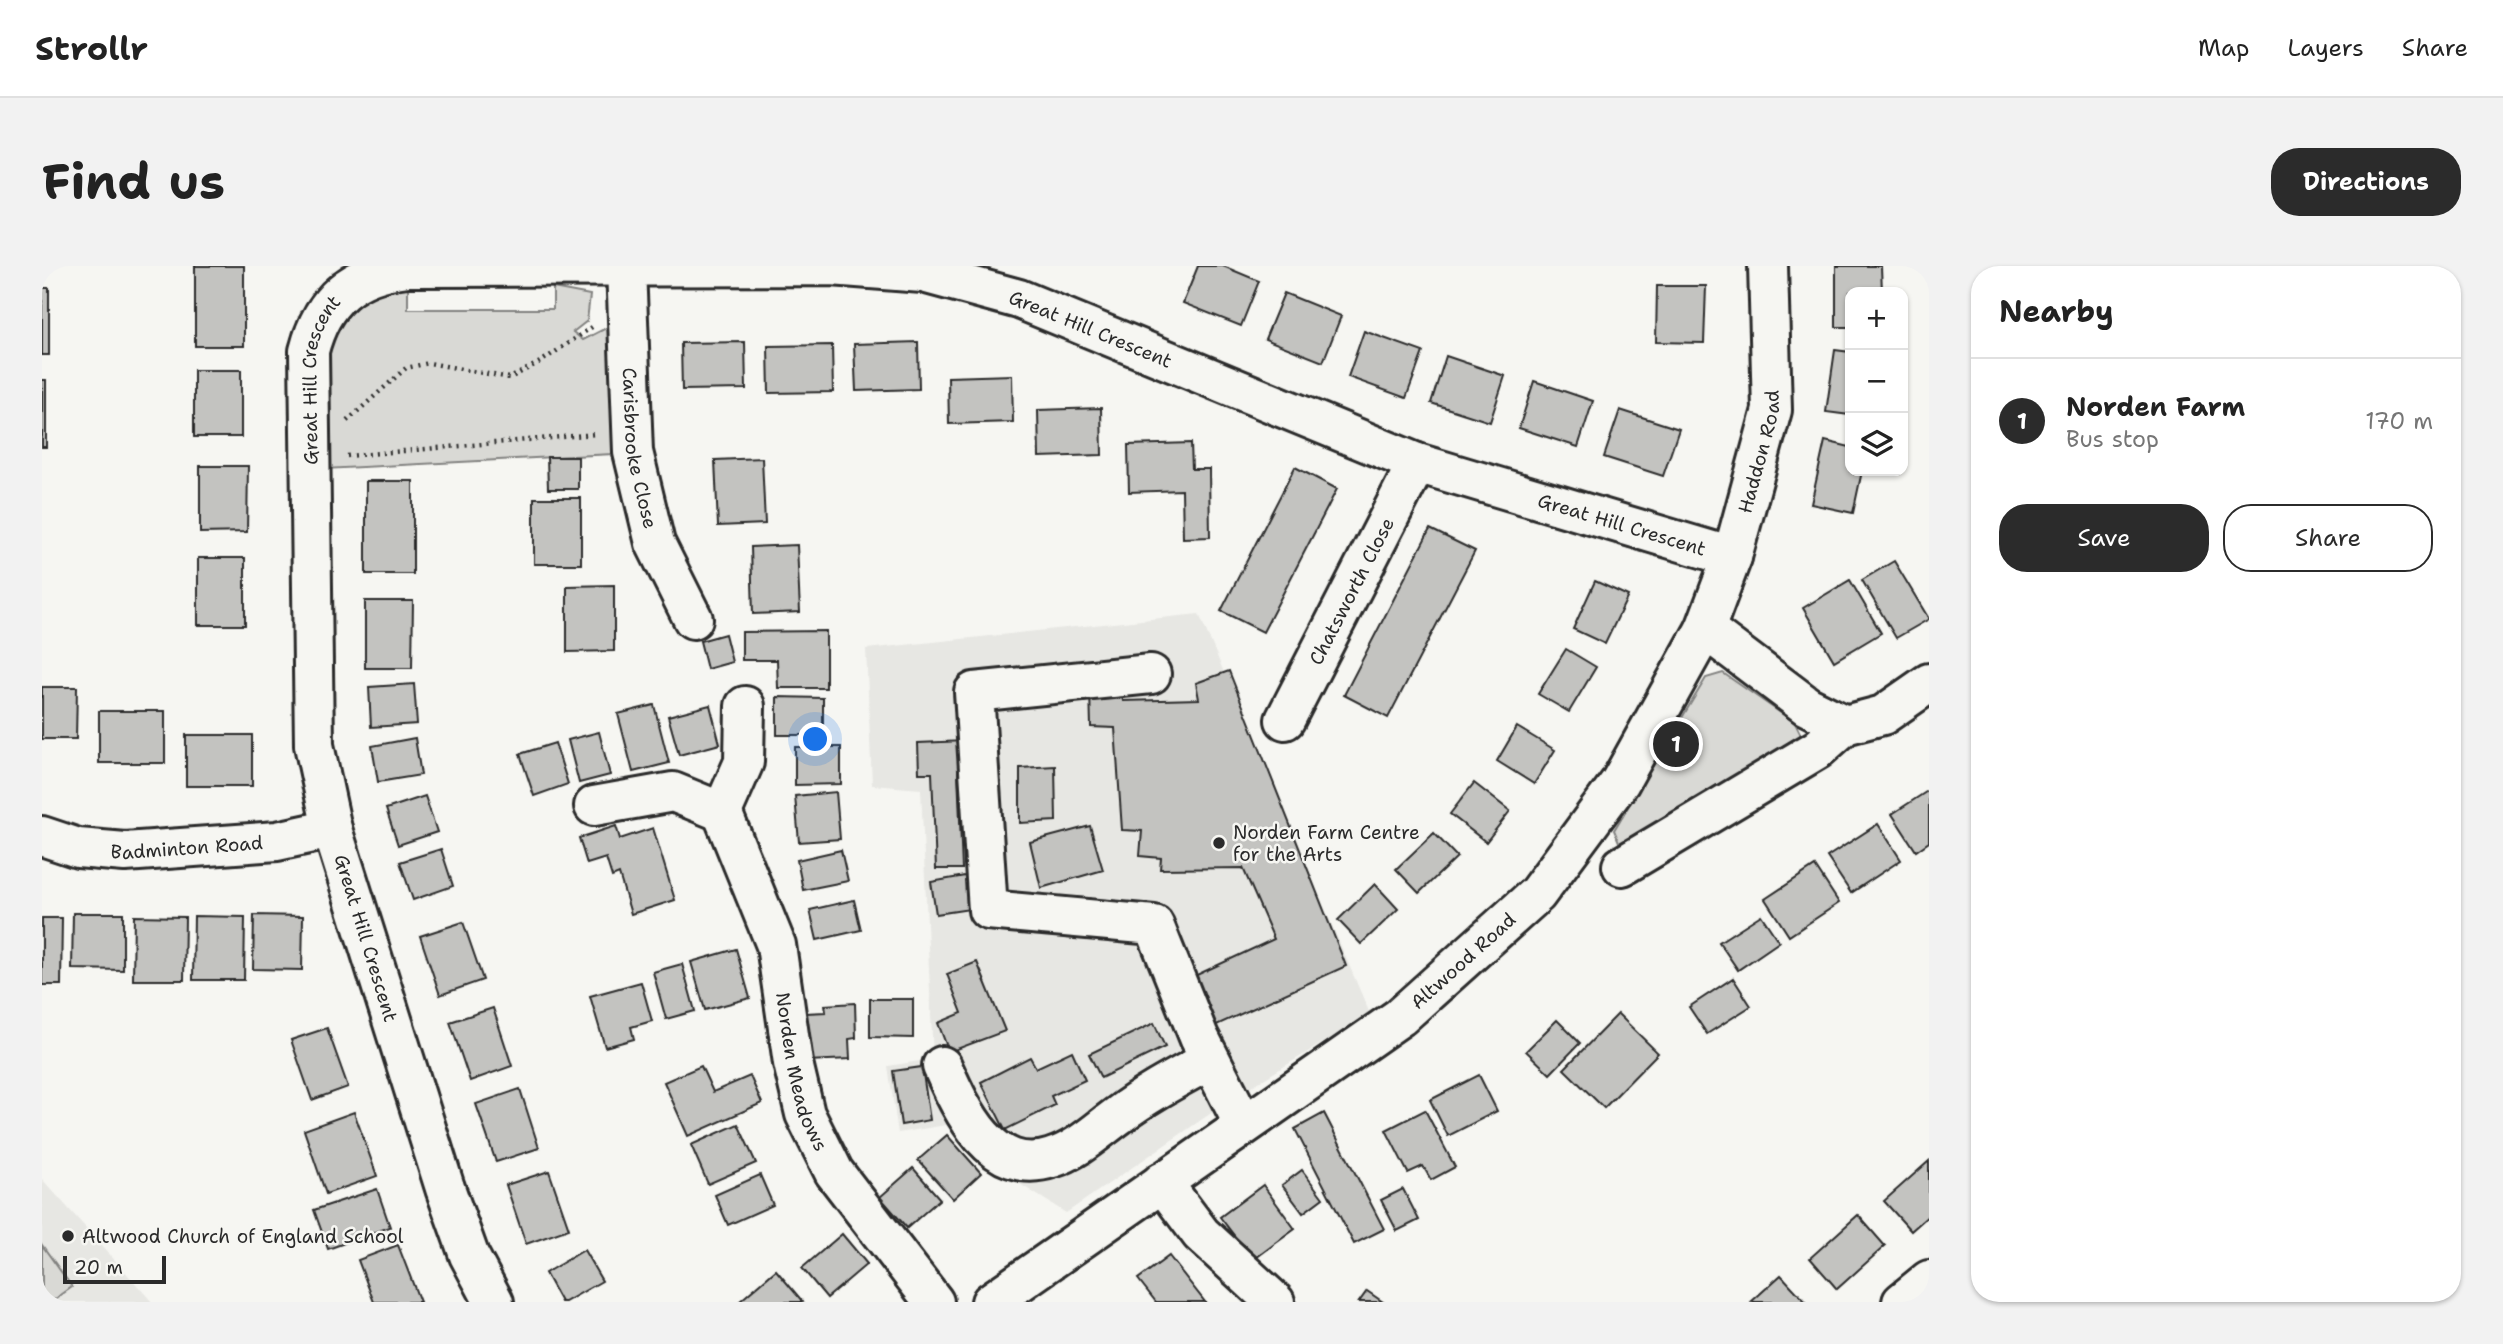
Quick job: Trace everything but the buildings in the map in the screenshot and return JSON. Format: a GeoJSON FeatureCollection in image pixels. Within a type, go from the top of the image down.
{"type":"FeatureCollection","features":[{"type":"Feature","properties":{"kind":"street","name":"Great Hill Crescent"},"geometry":{"type":"LineString","coordinates":[[494,1302],[469,1255],[445,1188],[332,829],[314,745],[313,460],[309,351],[322,315],[333,300],[349,286],[367,276],[407,267],[627,285],[831,266],[923,272],[1019,299],[1417,463],[1732,557]]}},
{"type":"Feature","properties":{"kind":"street","name":"Haddon Road"},"geometry":{"type":"LineString","coordinates":[[1705,629],[1732,557],[1772,410],[1768,266]]}},
{"type":"Feature","properties":{"kind":"street","name":"Carisbrooke Close"},"geometry":{"type":"LineString","coordinates":[[627,285],[633,452],[655,543],[693,619]]}},
{"type":"Feature","properties":{"kind":"street","name":"Chatsworth Close"},"geometry":{"type":"LineString","coordinates":[[1285,720],[1417,463]]}},
{"type":"Feature","properties":{"kind":"street"},"geometry":{"type":"LineString","coordinates":[[1705,629],[1807,706],[1845,725]]}},
{"type":"Feature","properties":{"kind":"street","name":"Altwood Road"},"geometry":{"type":"LineString","coordinates":[[991,1302],[1400,1017],[1537,894],[1620,782],[1705,629]]}},
{"type":"Feature","properties":{"kind":"street"},"geometry":{"type":"LineString","coordinates":[[1150,674],[974,692],[988,910],[1154,925],[1199,1037],[1244,1125]]}},
{"type":"Feature","properties":{"kind":"street"},"geometry":{"type":"LineString","coordinates":[[1622,866],[1818,749],[1845,725],[1883,715],[1929,683]]}},
{"type":"Feature","properties":{"kind":"street"},"geometry":{"type":"LineString","coordinates":[[594,806],[673,792],[722,812],[744,762],[745,705]]}},
{"type":"Feature","properties":{"kind":"street","name":"Norden Meadows"},"geometry":{"type":"LineString","coordinates":[[722,812],[776,945],[793,1062],[804,1114],[834,1172],[934,1302]]}},
{"type":"Feature","properties":{"kind":"street","name":"Badminton Road"},"geometry":{"type":"LineString","coordinates":[[42,836],[78,848],[125,852],[277,841],[332,829]]}},
{"type":"Feature","properties":{"kind":"street"},"geometry":{"type":"LineString","coordinates":[[943,1066],[958,1102],[990,1146],[1010,1159],[1028,1163],[1053,1158],[1083,1143],[1151,1092],[1210,1060]]}},
{"type":"Feature","properties":{"kind":"street"},"geometry":{"type":"LineString","coordinates":[[1162,1182],[1201,1234],[1275,1302]]}},
{"type":"Feature","properties":{"kind":"street"},"geometry":{"type":"LineString","coordinates":[[1902,1302],[1929,1280]]}},
{"type":"Feature","properties":{"kind":"path"},"geometry":{"type":"LineString","coordinates":[[627,285],[542,361],[510,378],[429,363],[406,368],[318,447],[313,460],[632,431]]}},
{"type":"Feature","properties":{"kind":"shaded area"},"geometry":{"type":"Polygon","coordinates":[[[387,288],[408,288],[408,309],[553,309],[553,288],[590,295],[587,321],[573,332],[583,340],[612,325],[613,454],[324,469],[323,353],[349,308],[387,288]]]}},
{"type":"Feature","properties":{"kind":"shaded area"},"geometry":{"type":"Polygon","coordinates":[[[1199,614],[1370,1014],[1236,1096],[1066,1213],[982,1160],[946,1125],[898,1133],[888,1066],[933,1059],[921,789],[872,785],[866,649],[1199,614]]]}},
{"type":"Feature","properties":{"kind":"shaded area"},"geometry":{"type":"Polygon","coordinates":[[[1723,673],[1795,723],[1801,735],[1622,849],[1614,830],[1706,678],[1723,673]]]}},
{"type":"Feature","properties":{"kind":"shaded area","name":"Altwood Church of England School"},"geometry":{"type":"Polygon","coordinates":[[[42,1179],[145,1294],[152,1302],[42,1302],[42,1179]]]}},
{"type":"Feature","properties":{"kind":"shaded area"},"geometry":{"type":"Polygon","coordinates":[[[42,1245],[72,1287],[51,1302],[42,1302],[42,1245]]]}},
{"type":"Feature","properties":{"kind":"place","name":"Norden Farm"},"geometry":{"type":"Point","coordinates":[1676,744]}},
{"type":"Feature","properties":{"kind":"place","name":"Norden Farm Centre for the Arts"},"geometry":{"type":"Point","coordinates":[1219,843]}},
{"type":"Feature","properties":{"kind":"place","name":"Altwood Church of England School"},"geometry":{"type":"Point","coordinates":[68,1236]}}]}
